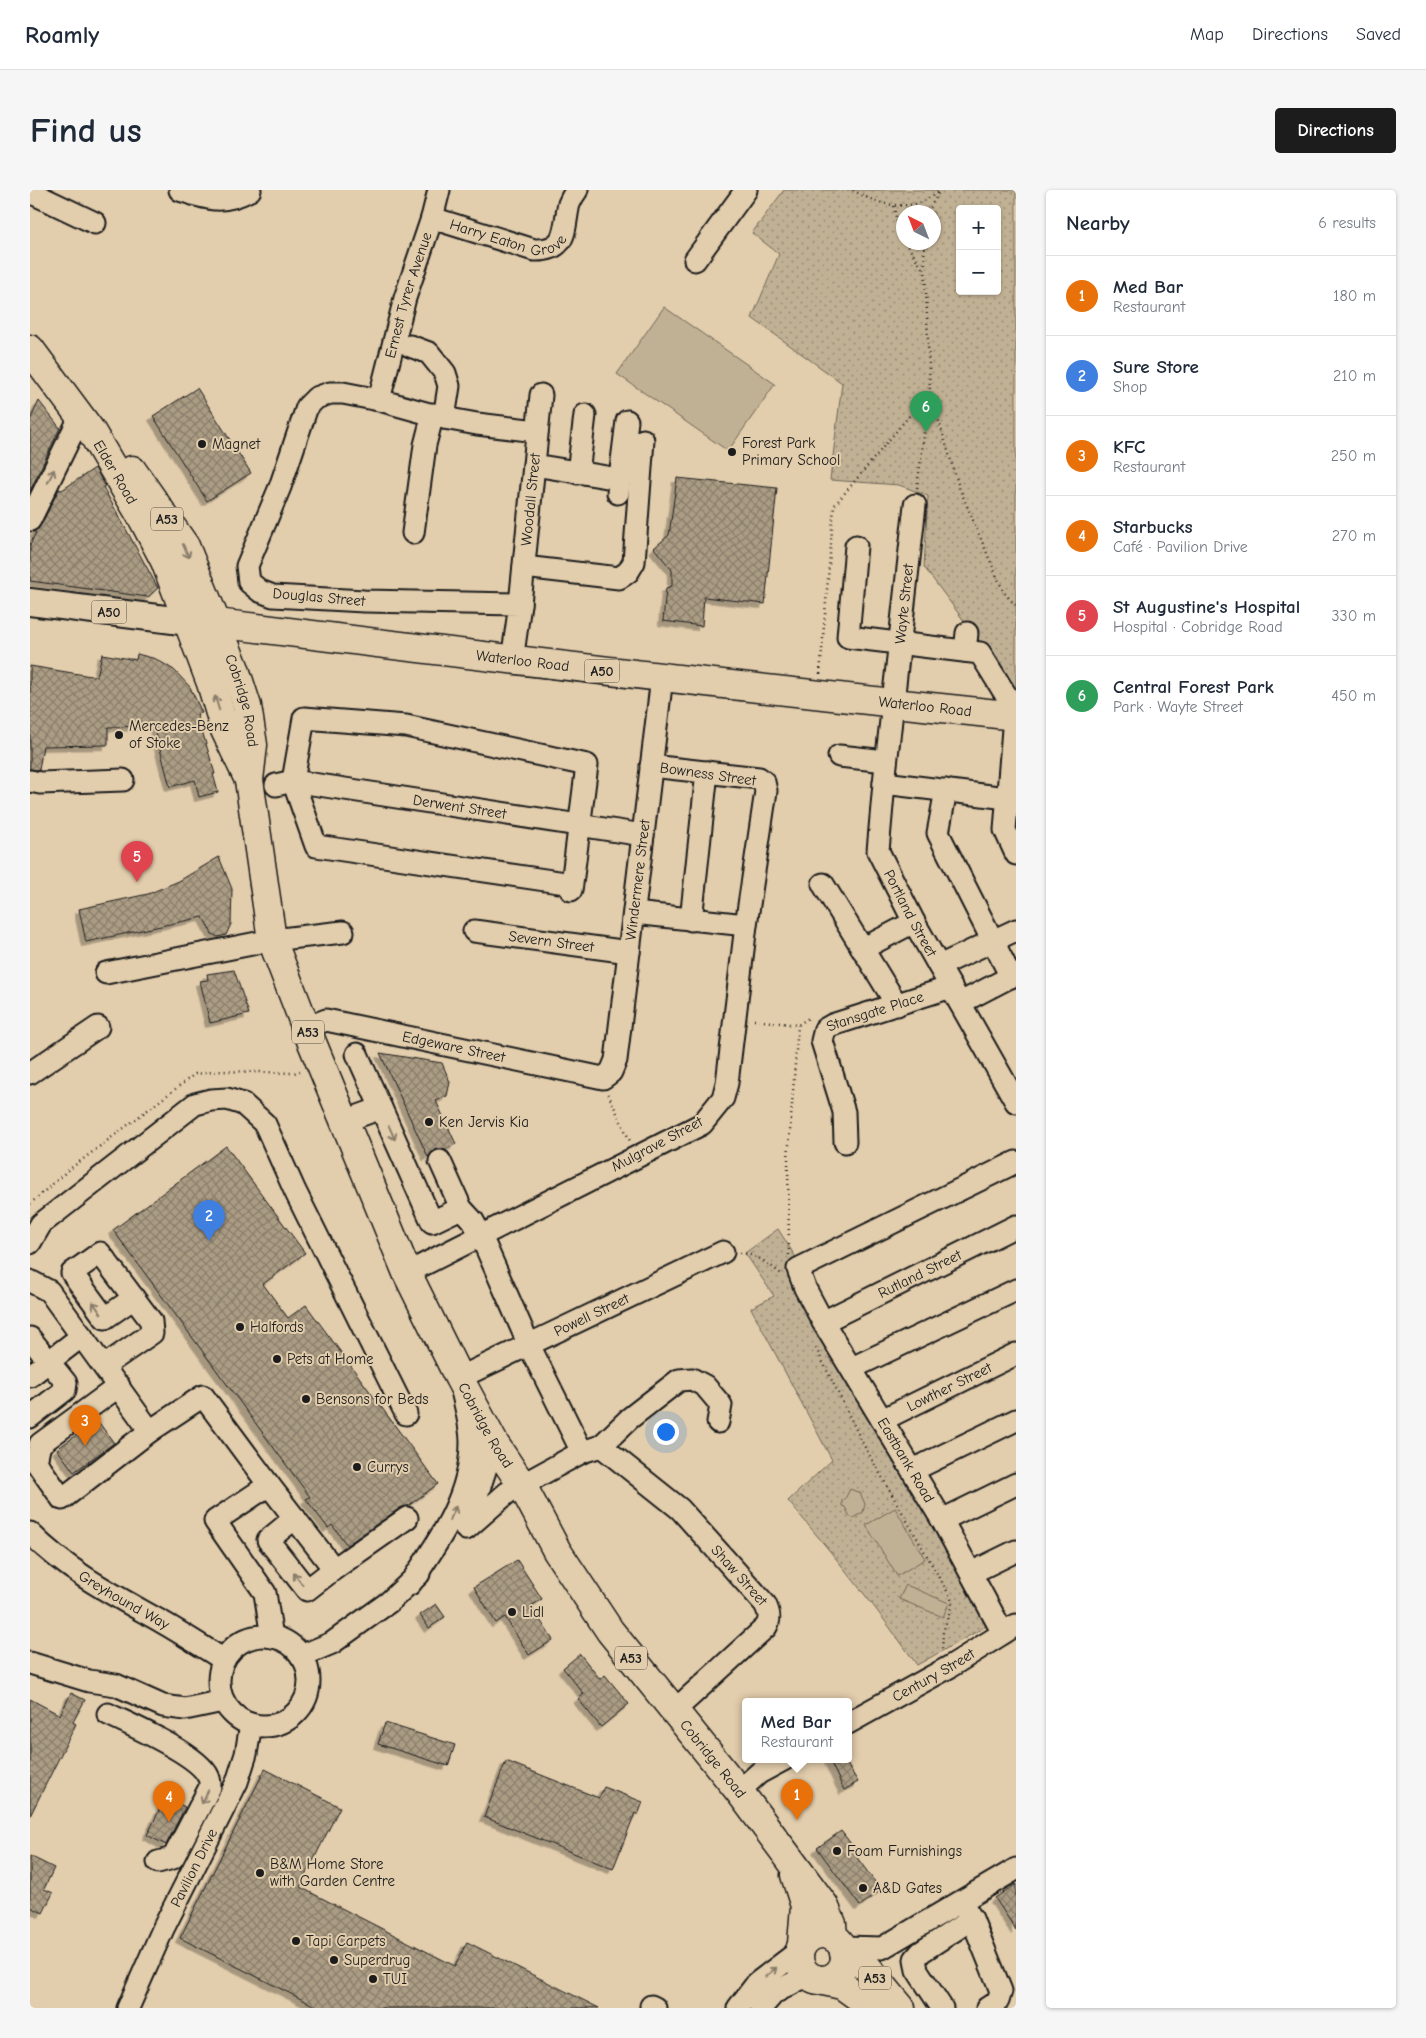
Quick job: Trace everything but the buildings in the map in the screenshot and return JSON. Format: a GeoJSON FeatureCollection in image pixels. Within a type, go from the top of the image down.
{"type":"FeatureCollection","features":[{"type":"Feature","properties":{"kind":"highway","name":"Elder Road"},"geometry":{"type":"LineString","coordinates":[[30,349],[86,424],[144,521],[160,553],[189,622]]}},
{"type":"Feature","properties":{"kind":"highway","name":"Elder Road"},"geometry":{"type":"LineString","coordinates":[[86,424],[131,469],[168,520],[185,546],[217,623]]}},
{"type":"Feature","properties":{"kind":"highway","name":"Waterloo Road"},"geometry":{"type":"LineString","coordinates":[[189,622],[217,623],[512,661],[893,704],[1013,715]]}},
{"type":"Feature","properties":{"kind":"highway","name":"Cobridge Road"},"geometry":{"type":"LineString","coordinates":[[189,622],[226,730],[249,780]]}},
{"type":"Feature","properties":{"kind":"highway","name":"Cobridge Road"},"geometry":{"type":"LineString","coordinates":[[217,623],[247,706],[253,745],[249,780],[272,940],[306,1028],[407,1273],[459,1378],[494,1443],[522,1485],[557,1551],[610,1631],[739,1791],[824,1906],[840,1946]]}},
{"type":"Feature","properties":{"kind":"highway","name":"Cobridge Road"},"geometry":{"type":"LineString","coordinates":[[789,1859],[806,1906],[806,1962]]}},
{"type":"Feature","properties":{"kind":"highway"},"geometry":{"type":"LineString","coordinates":[[817,1934],[826,1934],[840,1946],[845,1959],[840,1971],[831,1978],[806,1962],[810,1937],[817,1934]]}},
{"type":"Feature","properties":{"kind":"highway","name":"A53"},"geometry":{"type":"LineString","coordinates":[[840,1946],[867,1967],[901,2008]]}},
{"type":"Feature","properties":{"kind":"highway","name":"A53"},"geometry":{"type":"LineString","coordinates":[[806,1962],[874,2008]]}},
{"type":"Feature","properties":{"kind":"main road","name":"Waterloo Road"},"geometry":{"type":"LineString","coordinates":[[30,602],[189,622]]}},
{"type":"Feature","properties":{"kind":"street"},"geometry":{"type":"LineString","coordinates":[[180,190],[211,200],[238,196],[250,190]]}},
{"type":"Feature","properties":{"kind":"street","name":"Ernest Tyrer Avenue"},"geometry":{"type":"LineString","coordinates":[[378,400],[405,298],[432,218],[439,190]]}},
{"type":"Feature","properties":{"kind":"street","name":"Harry Eaton Grove"},"geometry":{"type":"LineString","coordinates":[[432,218],[534,250],[544,250],[556,245],[564,236],[570,202],[577,190]]}},
{"type":"Feature","properties":{"kind":"street"},"geometry":{"type":"LineString","coordinates":[[695,260],[746,190]]}},
{"type":"Feature","properties":{"kind":"street"},"geometry":{"type":"LineString","coordinates":[[30,192],[95,223]]}},
{"type":"Feature","properties":{"kind":"street"},"geometry":{"type":"LineString","coordinates":[[410,346],[428,353],[445,372],[449,386],[425,445],[413,533]]}},
{"type":"Feature","properties":{"kind":"street","name":"Douglas Street"},"geometry":{"type":"LineString","coordinates":[[378,400],[343,393],[330,393],[316,398],[307,407],[280,487],[247,566],[249,582],[260,591],[274,596],[364,601],[520,604]]}},
{"type":"Feature","properties":{"kind":"street","name":"Woodall Street"},"geometry":{"type":"LineString","coordinates":[[520,604],[541,395]]}},
{"type":"Feature","properties":{"kind":"street"},"geometry":{"type":"LineString","coordinates":[[378,400],[477,424],[538,431]]}},
{"type":"Feature","properties":{"kind":"street"},"geometry":{"type":"LineString","coordinates":[[578,473],[585,415]]}},
{"type":"Feature","properties":{"kind":"street"},"geometry":{"type":"LineString","coordinates":[[534,465],[578,473],[618,486],[627,421]]}},
{"type":"Feature","properties":{"kind":"street"},"geometry":{"type":"LineString","coordinates":[[30,520],[86,424]]}},
{"type":"Feature","properties":{"kind":"street"},"geometry":{"type":"LineString","coordinates":[[524,567],[618,578],[628,572],[634,562],[643,440]]}},
{"type":"Feature","properties":{"kind":"street","name":"Wayte Street"},"geometry":{"type":"LineString","coordinates":[[893,704],[915,505]]}},
{"type":"Feature","properties":{"kind":"street"},"geometry":{"type":"LineString","coordinates":[[856,546],[848,637],[899,645],[966,642],[980,653],[1009,700],[1013,715],[1005,830],[1016,854]]}},
{"type":"Feature","properties":{"kind":"street"},"geometry":{"type":"LineString","coordinates":[[512,661],[520,604]]}},
{"type":"Feature","properties":{"kind":"street","name":"Windermere Street"},"geometry":{"type":"LineString","coordinates":[[604,1078],[611,1072],[616,1060],[643,834],[647,756],[662,677]]}},
{"type":"Feature","properties":{"kind":"street","name":"Portland Street"},"geometry":{"type":"LineString","coordinates":[[893,704],[878,851],[914,922],[1016,1102]]}},
{"type":"Feature","properties":{"kind":"street"},"geometry":{"type":"LineString","coordinates":[[304,718],[406,726],[587,765],[572,887],[316,846],[285,783],[304,718]]}},
{"type":"Feature","properties":{"kind":"street","name":"Bowness Street"},"geometry":{"type":"LineString","coordinates":[[647,756],[707,772],[759,778],[764,782]]}},
{"type":"Feature","properties":{"kind":"street"},"geometry":{"type":"LineString","coordinates":[[839,756],[886,761]]}},
{"type":"Feature","properties":{"kind":"street"},"geometry":{"type":"LineString","coordinates":[[691,920],[707,772]]}},
{"type":"Feature","properties":{"kind":"street"},"geometry":{"type":"LineString","coordinates":[[30,781],[40,783],[123,780]]}},
{"type":"Feature","properties":{"kind":"street","name":"Mulgrave Street"},"geometry":{"type":"LineString","coordinates":[[407,1273],[702,1124],[714,1112],[723,1098],[728,1083],[746,925],[766,791],[764,782]]}},
{"type":"Feature","properties":{"kind":"street","name":"Derwent Street"},"geometry":{"type":"LineString","coordinates":[[285,783],[643,834]]}},
{"type":"Feature","properties":{"kind":"street"},"geometry":{"type":"LineString","coordinates":[[884,783],[1008,798]]}},
{"type":"Feature","properties":{"kind":"street"},"geometry":{"type":"LineString","coordinates":[[946,790],[938,833],[992,941],[1013,975]]}},
{"type":"Feature","properties":{"kind":"street"},"geometry":{"type":"LineString","coordinates":[[823,884],[897,1005]]}},
{"type":"Feature","properties":{"kind":"street"},"geometry":{"type":"LineString","coordinates":[[634,913],[746,925]]}},
{"type":"Feature","properties":{"kind":"street"},"geometry":{"type":"LineString","coordinates":[[862,949],[914,922]]}},
{"type":"Feature","properties":{"kind":"street"},"geometry":{"type":"LineString","coordinates":[[939,966],[1016,930]]}},
{"type":"Feature","properties":{"kind":"street","name":"Severn Street"},"geometry":{"type":"LineString","coordinates":[[474,931],[629,952]]}},
{"type":"Feature","properties":{"kind":"street"},"geometry":{"type":"LineString","coordinates":[[106,973],[272,940],[343,932]]}},
{"type":"Feature","properties":{"kind":"street","name":"Stansgate Place"},"geometry":{"type":"LineString","coordinates":[[845,1142],[844,1112],[822,1041],[825,1029],[832,1025],[897,1005],[955,995],[1013,975]]}},
{"type":"Feature","properties":{"kind":"street","name":"Edgeware Street"},"geometry":{"type":"LineString","coordinates":[[306,1028],[326,1020],[604,1078]]}},
{"type":"Feature","properties":{"kind":"street"},"geometry":{"type":"LineString","coordinates":[[30,1073],[98,1027]]}},
{"type":"Feature","properties":{"kind":"street"},"geometry":{"type":"LineString","coordinates":[[357,1054],[432,1222],[461,1208]]}},
{"type":"Feature","properties":{"kind":"street"},"geometry":{"type":"LineString","coordinates":[[30,1243],[41,1224],[195,1104],[227,1099],[243,1104],[265,1124],[295,1191],[406,1414]]}},
{"type":"Feature","properties":{"kind":"street"},"geometry":{"type":"LineString","coordinates":[[345,1121],[381,1108]]}},
{"type":"Feature","properties":{"kind":"street"},"geometry":{"type":"LineString","coordinates":[[440,1161],[461,1208],[473,1221],[481,1236],[529,1345],[592,1449]]}},
{"type":"Feature","properties":{"kind":"street","name":"Eastbank Road"},"geometry":{"type":"LineString","coordinates":[[1008,1632],[993,1613],[942,1520],[852,1368],[796,1284],[798,1268],[1016,1162]]}},
{"type":"Feature","properties":{"kind":"street","name":"Rutland Street"},"geometry":{"type":"LineString","coordinates":[[823,1322],[1016,1226]]}},
{"type":"Feature","properties":{"kind":"street","name":"Powell Street"},"geometry":{"type":"LineString","coordinates":[[459,1378],[723,1252]]}},
{"type":"Feature","properties":{"kind":"street"},"geometry":{"type":"LineString","coordinates":[[30,1281],[49,1292],[150,1431]]}},
{"type":"Feature","properties":{"kind":"street"},"geometry":{"type":"LineString","coordinates":[[852,1368],[1016,1290]]}},
{"type":"Feature","properties":{"kind":"street"},"geometry":{"type":"LineString","coordinates":[[104,1366],[152,1333],[151,1321],[134,1298]]}},
{"type":"Feature","properties":{"kind":"street"},"geometry":{"type":"LineString","coordinates":[[30,1376],[82,1336]]}},
{"type":"Feature","properties":{"kind":"street"},"geometry":{"type":"LineString","coordinates":[[30,1338],[66,1383],[65,1390],[30,1417]]}},
{"type":"Feature","properties":{"kind":"street","name":"Lowther Street"},"geometry":{"type":"LineString","coordinates":[[882,1420],[1016,1354]]}},
{"type":"Feature","properties":{"kind":"street"},"geometry":{"type":"LineString","coordinates":[[410,1584],[445,1532],[466,1483],[471,1441],[459,1378]]}},
{"type":"Feature","properties":{"kind":"street"},"geometry":{"type":"LineString","coordinates":[[301,1656],[332,1643],[389,1602],[507,1493],[592,1449],[678,1380],[692,1379],[705,1386],[721,1405],[718,1422]]}},
{"type":"Feature","properties":{"kind":"street"},"geometry":{"type":"LineString","coordinates":[[119,1386],[40,1444],[33,1458],[62,1499],[150,1431],[203,1396],[334,1570]]}},
{"type":"Feature","properties":{"kind":"street"},"geometry":{"type":"LineString","coordinates":[[77,1418],[72,1429],[50,1444],[47,1456],[64,1479],[75,1477],[112,1451],[126,1450]]}},
{"type":"Feature","properties":{"kind":"street"},"geometry":{"type":"LineString","coordinates":[[913,1470],[1016,1420]]}},
{"type":"Feature","properties":{"kind":"street"},"geometry":{"type":"LineString","coordinates":[[467,1528],[494,1443]]}},
{"type":"Feature","properties":{"kind":"street","name":"Shaw Street"},"geometry":{"type":"LineString","coordinates":[[592,1449],[680,1509],[765,1604],[769,1611],[769,1622],[766,1627],[674,1711]]}},
{"type":"Feature","properties":{"kind":"street"},"geometry":{"type":"LineString","coordinates":[[942,1520],[1016,1484]]}},
{"type":"Feature","properties":{"kind":"street"},"geometry":{"type":"LineString","coordinates":[[269,1485],[215,1521],[265,1593],[272,1637]]}},
{"type":"Feature","properties":{"kind":"street"},"geometry":{"type":"LineString","coordinates":[[294,1518],[268,1540],[307,1590],[407,1518]]}},
{"type":"Feature","properties":{"kind":"street","name":"Greyhound Way"},"geometry":{"type":"LineString","coordinates":[[30,1533],[58,1558],[94,1584],[165,1623],[224,1660]]}},
{"type":"Feature","properties":{"kind":"street"},"geometry":{"type":"LineString","coordinates":[[971,1572],[1016,1550]]}},
{"type":"Feature","properties":{"kind":"street","name":"Century Street"},"geometry":{"type":"LineString","coordinates":[[852,1721],[1008,1632]]}},
{"type":"Feature","properties":{"kind":"street"},"geometry":{"type":"LineString","coordinates":[[258,1636],[272,1637],[288,1644],[301,1656],[307,1668],[308,1682],[306,1695],[300,1708],[278,1724],[264,1726],[251,1724],[240,1719],[230,1711],[223,1701],[219,1688],[219,1673],[224,1660],[232,1648],[244,1640],[258,1636]]}},
{"type":"Feature","properties":{"kind":"street"},"geometry":{"type":"LineString","coordinates":[[30,1663],[89,1681],[116,1685],[163,1706],[184,1709],[223,1701]]}},
{"type":"Feature","properties":{"kind":"street"},"geometry":{"type":"LineString","coordinates":[[108,1714],[175,1748],[206,1771],[210,1778],[210,1787],[173,1858],[158,1862]]}},
{"type":"Feature","properties":{"kind":"street","name":"Pavilion Drive"},"geometry":{"type":"LineString","coordinates":[[128,2008],[163,1929],[237,1782],[246,1754],[251,1724]]}},
{"type":"Feature","properties":{"kind":"street"},"geometry":{"type":"LineString","coordinates":[[739,1791],[759,1774],[778,1763]]}},
{"type":"Feature","properties":{"kind":"street"},"geometry":{"type":"LineString","coordinates":[[840,1946],[882,1948],[1016,1869]]}},
{"type":"Feature","properties":{"kind":"street"},"geometry":{"type":"LineString","coordinates":[[961,1902],[972,1919],[1001,1991],[998,2001],[987,2008]]}},
{"type":"Feature","properties":{"kind":"street"},"geometry":{"type":"LineString","coordinates":[[942,2008],[917,1970],[915,1959],[921,1952],[972,1919]]}},
{"type":"Feature","properties":{"kind":"street"},"geometry":{"type":"LineString","coordinates":[[738,2008],[758,1983],[806,1962]]}},
{"type":"Feature","properties":{"kind":"street"},"geometry":{"type":"LineString","coordinates":[[761,2008],[806,1962]]}},
{"type":"Feature","properties":{"kind":"path"},"geometry":{"type":"LineString","coordinates":[[853,190],[876,201],[894,206],[922,202],[940,191]]}},
{"type":"Feature","properties":{"kind":"path"},"geometry":{"type":"LineString","coordinates":[[932,205],[940,191]]}},
{"type":"Feature","properties":{"kind":"path"},"geometry":{"type":"LineString","coordinates":[[894,206],[896,217]]}},
{"type":"Feature","properties":{"kind":"path"},"geometry":{"type":"LineString","coordinates":[[910,250],[925,272]]}},
{"type":"Feature","properties":{"kind":"path"},"geometry":{"type":"LineString","coordinates":[[915,505],[930,391],[924,250]]}},
{"type":"Feature","properties":{"kind":"path"},"geometry":{"type":"LineString","coordinates":[[930,391],[959,487],[1003,591],[1016,606]]}},
{"type":"Feature","properties":{"kind":"path"},"geometry":{"type":"LineString","coordinates":[[735,1019],[798,1025],[811,1017],[825,1029]]}},
{"type":"Feature","properties":{"kind":"path"},"geometry":{"type":"LineString","coordinates":[[604,1078],[609,1097],[637,1156]]}},
{"type":"Feature","properties":{"kind":"path"},"geometry":{"type":"LineString","coordinates":[[723,1252],[749,1254],[764,1261],[796,1284]]}},
{"type":"Feature","properties":{"kind":"shaded area"},"geometry":{"type":"Polygon","coordinates":[[[784,190],[1016,190],[1016,691],[924,567],[928,496],[899,485],[830,480],[842,383],[752,318],[779,254],[752,233],[784,190]]]}},
{"type":"Feature","properties":{"kind":"shaded area"},"geometry":{"type":"Polygon","coordinates":[[[664,307],[775,384],[728,451],[617,374],[664,307]]]}},
{"type":"Feature","properties":{"kind":"shaded area"},"geometry":{"type":"Polygon","coordinates":[[[778,1229],[800,1264],[795,1267],[793,1287],[799,1284],[990,1624],[917,1665],[822,1541],[788,1501],[832,1460],[751,1308],[774,1296],[745,1253],[778,1229]]]}},
{"type":"Feature","properties":{"kind":"shaded area"},"geometry":{"type":"Polygon","coordinates":[[[850,1489],[860,1493],[865,1504],[863,1512],[853,1518],[850,1517],[845,1507],[842,1506],[842,1500],[845,1499],[850,1489]]]}},
{"type":"Feature","properties":{"kind":"shaded area"},"geometry":{"type":"Polygon","coordinates":[[[895,1508],[925,1559],[897,1576],[866,1525],[895,1508]]]}},
{"type":"Feature","properties":{"kind":"shaded area"},"geometry":{"type":"Polygon","coordinates":[[[906,1585],[949,1603],[943,1617],[899,1599],[906,1585]]]}},
{"type":"Feature","properties":{"kind":"place","name":"Central Forest Park"},"geometry":{"type":"Point","coordinates":[926,432]}},
{"type":"Feature","properties":{"kind":"place","name":"Magnet"},"geometry":{"type":"Point","coordinates":[202,444]}},
{"type":"Feature","properties":{"kind":"place","name":"Forest Park Primary School"},"geometry":{"type":"Point","coordinates":[732,452]}},
{"type":"Feature","properties":{"kind":"place","name":"Mercedes-Benz of Stoke"},"geometry":{"type":"Point","coordinates":[119,735]}},
{"type":"Feature","properties":{"kind":"place","name":"St Augustine's Hospital"},"geometry":{"type":"Point","coordinates":[137,882]}},
{"type":"Feature","properties":{"kind":"place","name":"Ken Jervis Kia"},"geometry":{"type":"Point","coordinates":[429,1122]}},
{"type":"Feature","properties":{"kind":"place","name":"Sure Store"},"geometry":{"type":"Point","coordinates":[209,1241]}},
{"type":"Feature","properties":{"kind":"place","name":"Halfords"},"geometry":{"type":"Point","coordinates":[240,1327]}},
{"type":"Feature","properties":{"kind":"place","name":"Pets at Home"},"geometry":{"type":"Point","coordinates":[277,1359]}},
{"type":"Feature","properties":{"kind":"place","name":"Bensons for Beds"},"geometry":{"type":"Point","coordinates":[306,1399]}},
{"type":"Feature","properties":{"kind":"place","name":"KFC"},"geometry":{"type":"Point","coordinates":[85,1446]}},
{"type":"Feature","properties":{"kind":"place","name":"Currys"},"geometry":{"type":"Point","coordinates":[357,1467]}},
{"type":"Feature","properties":{"kind":"place","name":"Lidl"},"geometry":{"type":"Point","coordinates":[512,1612]}},
{"type":"Feature","properties":{"kind":"place","name":"Med Bar"},"geometry":{"type":"Point","coordinates":[797,1820]}},
{"type":"Feature","properties":{"kind":"place","name":"Starbucks"},"geometry":{"type":"Point","coordinates":[169,1822]}},
{"type":"Feature","properties":{"kind":"place","name":"Foam Furnishings"},"geometry":{"type":"Point","coordinates":[837,1851]}},
{"type":"Feature","properties":{"kind":"place","name":"B&M Home Store with Garden Centre"},"geometry":{"type":"Point","coordinates":[260,1873]}},
{"type":"Feature","properties":{"kind":"place","name":"A&D Gates"},"geometry":{"type":"Point","coordinates":[863,1888]}},
{"type":"Feature","properties":{"kind":"place","name":"Tapi Carpets"},"geometry":{"type":"Point","coordinates":[296,1941]}},
{"type":"Feature","properties":{"kind":"place","name":"Superdrug"},"geometry":{"type":"Point","coordinates":[334,1960]}},
{"type":"Feature","properties":{"kind":"place","name":"TUI"},"geometry":{"type":"Point","coordinates":[373,1979]}}]}
